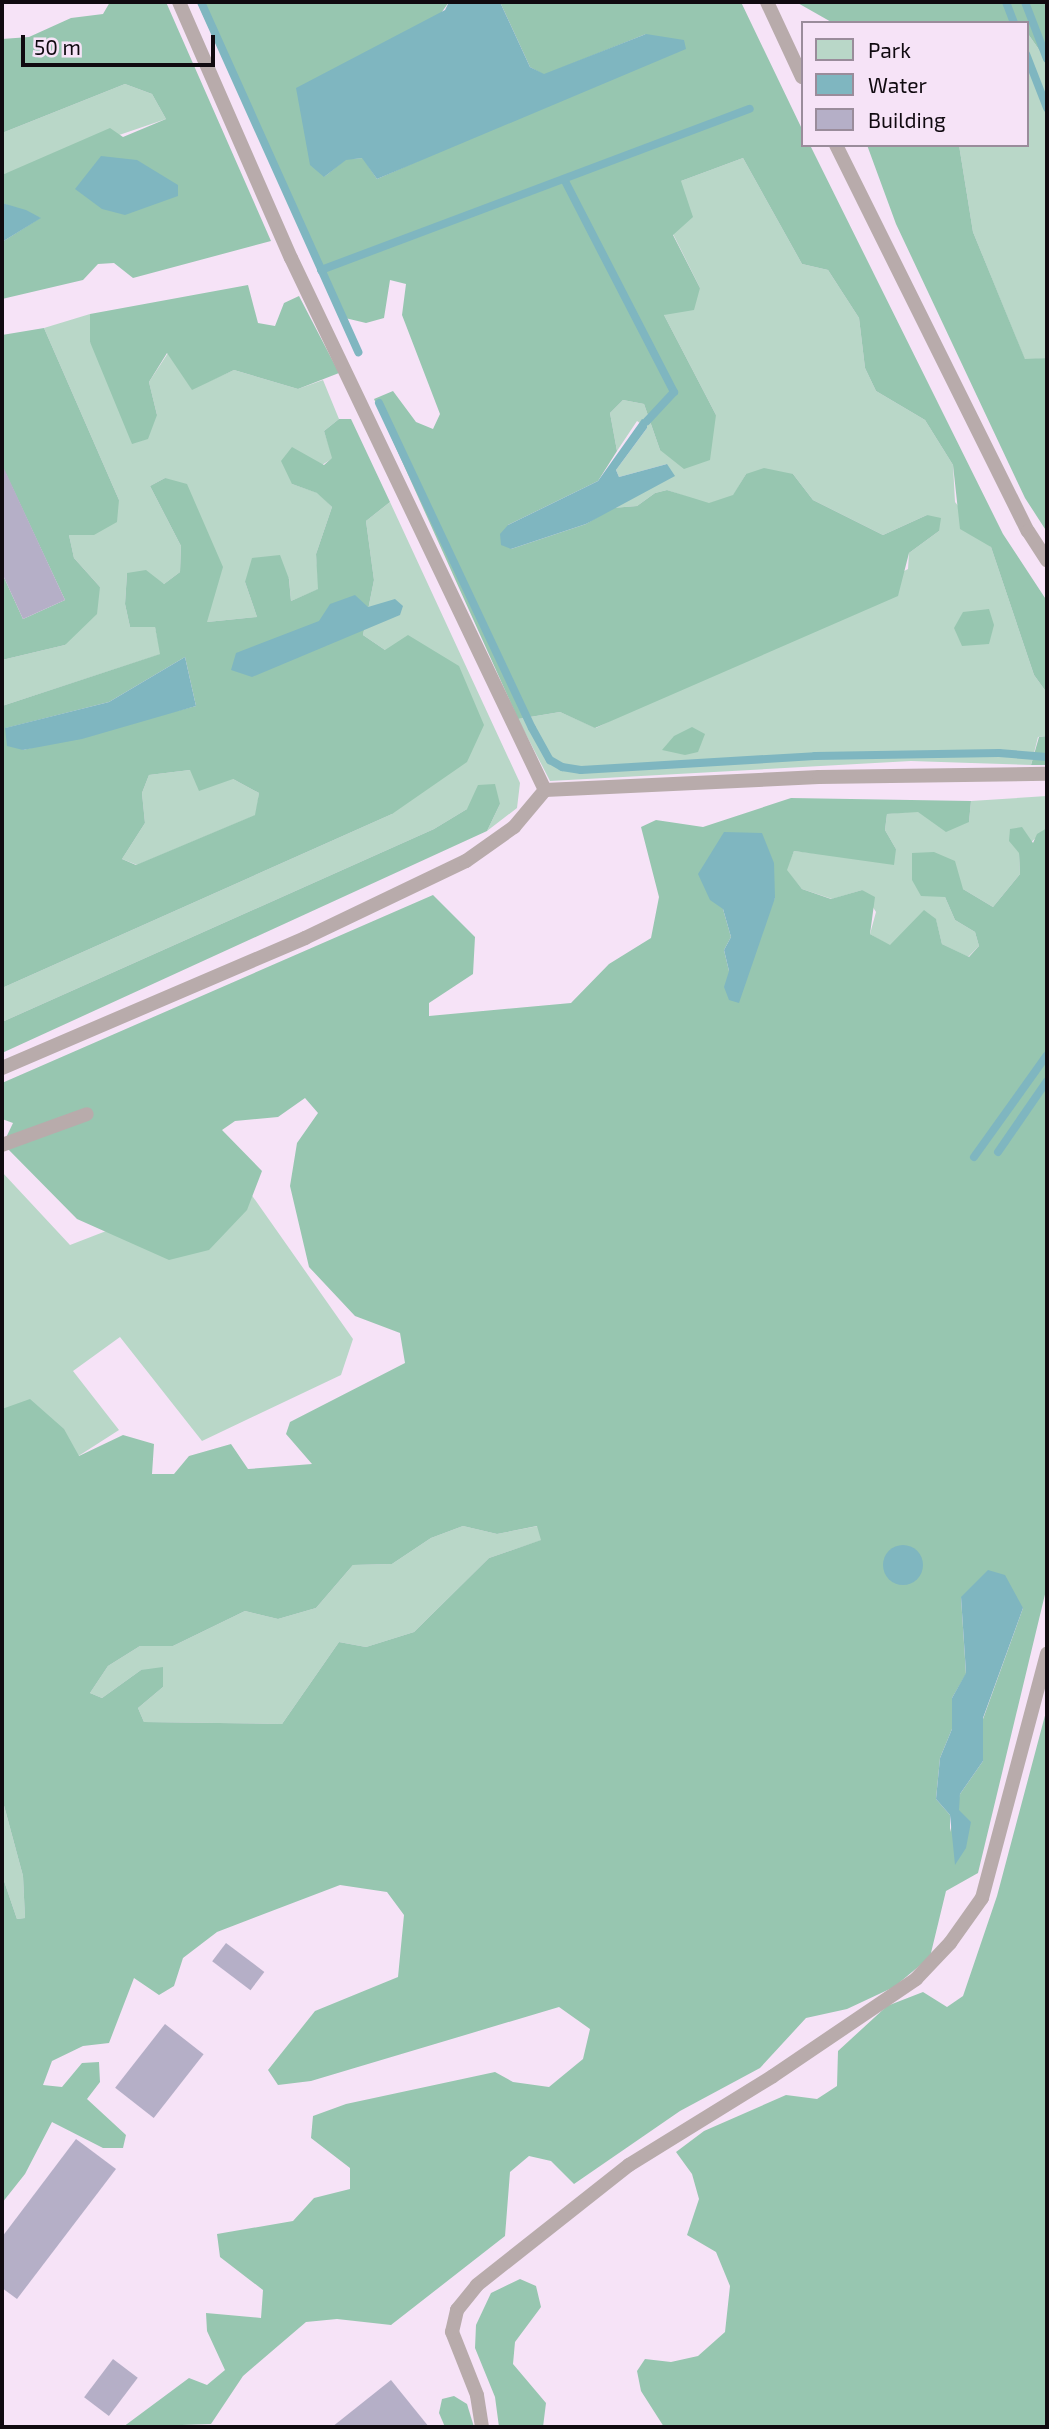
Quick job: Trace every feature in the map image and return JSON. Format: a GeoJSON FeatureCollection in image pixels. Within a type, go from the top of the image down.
{"type":"FeatureCollection","features":[{"type":"Feature","properties":{"kind":"lane"},"geometry":{"type":"LineString","coordinates":[[179,2],[290,258],[545,790]]}},
{"type":"Feature","properties":{"kind":"lane"},"geometry":{"type":"LineString","coordinates":[[767,2],[800,73]]}},
{"type":"Feature","properties":{"kind":"lane"},"geometry":{"type":"LineString","coordinates":[[837,147],[1028,531],[1047,560]]}},
{"type":"Feature","properties":{"kind":"lane"},"geometry":{"type":"LineString","coordinates":[[2,1068],[305,938],[466,861],[514,827],[545,790],[819,777],[1047,774]]}},
{"type":"Feature","properties":{"kind":"lane"},"geometry":{"type":"LineString","coordinates":[[2,1145],[87,1114]]}},
{"type":"Feature","properties":{"kind":"lane"},"geometry":{"type":"LineString","coordinates":[[482,2427],[477,2395],[452,2332],[457,2310],[477,2285],[629,2165],[773,2076],[916,1979],[950,1943],[982,1898],[1047,1653]]}},
{"type":"Feature","properties":{"kind":"green space"},"geometry":{"type":"Polygon","coordinates":[[[110,2],[166,2],[271,241],[133,278],[114,263],[98,264],[83,280],[2,299],[2,242],[40,218],[2,203],[2,175],[110,128],[123,137],[166,119],[152,94],[125,84],[2,133],[2,39],[29,37],[71,18],[103,14],[110,2]]]}},
{"type":"Feature","properties":{"kind":"green space"},"geometry":{"type":"Polygon","coordinates":[[[197,2],[449,2],[324,177],[346,159],[363,158],[377,179],[525,114],[646,34],[544,75],[530,67],[500,2],[741,2],[800,125],[800,147],[811,147],[1003,534],[1047,601],[1047,693],[1034,675],[991,547],[960,529],[953,465],[925,420],[876,391],[865,368],[859,318],[828,270],[802,264],[743,158],[681,181],[693,217],[673,235],[700,288],[694,310],[664,315],[716,415],[710,460],[684,469],[660,450],[644,404],[623,400],[610,413],[617,451],[598,481],[508,525],[511,549],[586,524],[612,508],[637,506],[655,493],[667,490],[709,503],[733,495],[746,474],[764,468],[793,474],[813,500],[883,535],[927,515],[941,518],[939,531],[909,553],[898,596],[595,728],[560,712],[518,719],[374,399],[393,391],[416,422],[433,429],[440,414],[402,315],[406,284],[390,280],[384,318],[366,323],[341,317],[197,2]]]}},
{"type":"Feature","properties":{"kind":"green space"},"geometry":{"type":"Polygon","coordinates":[[[796,2],[1047,2],[1047,61],[1028,34],[1028,21],[829,21],[796,2]]]}},
{"type":"Feature","properties":{"kind":"green space"},"geometry":{"type":"Polygon","coordinates":[[[1028,34],[1047,61],[1047,358],[1025,360],[973,232],[959,147],[1028,147],[1028,34]]]}},
{"type":"Feature","properties":{"kind":"green space"},"geometry":{"type":"Polygon","coordinates":[[[125,84],[152,94],[166,119],[2,175],[2,133],[125,84]]]}},
{"type":"Feature","properties":{"kind":"green space"},"geometry":{"type":"Polygon","coordinates":[[[868,147],[959,147],[973,232],[1025,359],[1047,358],[1047,532],[1025,498],[896,224],[868,147]]]}},
{"type":"Feature","properties":{"kind":"green space"},"geometry":{"type":"Polygon","coordinates":[[[743,158],[802,264],[828,270],[859,318],[865,368],[876,391],[925,420],[953,465],[955,502],[991,547],[1034,675],[1047,693],[1047,736],[1038,737],[1031,765],[911,761],[550,781],[518,719],[560,712],[596,728],[908,569],[909,553],[939,531],[927,515],[883,535],[813,500],[793,474],[746,474],[733,496],[708,504],[667,490],[655,493],[637,506],[612,508],[667,464],[619,477],[616,470],[647,428],[637,421],[617,451],[610,413],[623,400],[644,404],[660,450],[716,415],[664,315],[700,288],[673,234],[681,181],[743,158]]]}},
{"type":"Feature","properties":{"kind":"green space"},"geometry":{"type":"Polygon","coordinates":[[[248,285],[258,323],[275,326],[284,303],[299,296],[339,373],[298,389],[234,370],[192,390],[167,353],[149,382],[157,415],[148,439],[132,444],[90,342],[90,314],[248,285]]]}},
{"type":"Feature","properties":{"kind":"green space"},"geometry":{"type":"Polygon","coordinates":[[[90,314],[90,342],[157,415],[149,382],[168,353],[192,389],[234,370],[298,389],[323,380],[339,419],[324,431],[333,458],[292,484],[318,493],[332,507],[316,554],[319,589],[291,601],[289,578],[245,582],[257,617],[207,622],[165,478],[150,486],[181,546],[180,572],[164,584],[127,573],[125,604],[130,627],[155,627],[161,654],[2,706],[2,660],[65,645],[100,587],[74,558],[69,535],[119,500],[44,328],[90,314]]]}},
{"type":"Feature","properties":{"kind":"green space"},"geometry":{"type":"Polygon","coordinates":[[[44,328],[119,500],[117,522],[94,535],[69,535],[74,558],[100,587],[97,614],[65,645],[2,660],[2,573],[23,619],[65,600],[6,474],[2,476],[2,335],[44,328]]]}},
{"type":"Feature","properties":{"kind":"green space"},"geometry":{"type":"Polygon","coordinates":[[[339,419],[351,419],[390,502],[366,521],[374,580],[363,635],[385,650],[408,635],[459,666],[484,725],[467,762],[392,814],[2,988],[2,706],[160,654],[155,627],[130,627],[125,604],[127,573],[146,570],[164,584],[180,572],[181,546],[150,486],[165,478],[187,484],[223,567],[207,622],[257,617],[245,582],[252,558],[280,555],[289,579],[291,601],[318,589],[316,554],[332,507],[317,493],[292,484],[281,461],[292,447],[324,465],[332,458],[324,431],[339,419]],[[185,657],[109,702],[6,728],[23,750],[196,706],[185,657]],[[190,770],[149,775],[142,793],[145,823],[122,859],[136,865],[255,815],[259,793],[233,779],[199,791],[190,770]]]}},
{"type":"Feature","properties":{"kind":"green space"},"geometry":{"type":"Polygon","coordinates":[[[390,502],[520,783],[517,808],[487,831],[500,804],[467,809],[434,829],[2,1022],[2,988],[392,814],[385,650],[363,635],[374,580],[366,521],[390,502]]]}},
{"type":"Feature","properties":{"kind":"green space"},"geometry":{"type":"Polygon","coordinates":[[[989,609],[994,625],[989,644],[962,646],[954,628],[963,612],[989,609]]]}},
{"type":"Feature","properties":{"kind":"green space"},"geometry":{"type":"Polygon","coordinates":[[[692,727],[705,734],[698,752],[685,755],[662,750],[674,736],[692,727]]]}},
{"type":"Feature","properties":{"kind":"green space"},"geometry":{"type":"Polygon","coordinates":[[[1047,736],[1047,765],[1031,765],[1039,737],[1047,736]]]}},
{"type":"Feature","properties":{"kind":"green space"},"geometry":{"type":"Polygon","coordinates":[[[190,770],[233,779],[259,793],[256,815],[137,865],[122,859],[145,823],[142,793],[149,775],[190,770]]]}},
{"type":"Feature","properties":{"kind":"green space"},"geometry":{"type":"Polygon","coordinates":[[[495,784],[500,804],[487,831],[2,1053],[2,1022],[434,829],[467,809],[478,785],[495,784]]]}},
{"type":"Feature","properties":{"kind":"green space"},"geometry":{"type":"Polygon","coordinates":[[[1047,796],[1047,828],[1019,853],[1020,874],[993,907],[963,889],[945,897],[955,920],[975,932],[979,946],[968,957],[942,944],[936,920],[890,946],[870,934],[876,912],[862,890],[832,899],[802,889],[786,870],[794,851],[821,854],[896,849],[885,830],[887,814],[918,811],[969,822],[971,801],[1047,796]]]}},
{"type":"Feature","properties":{"kind":"green space"},"geometry":{"type":"Polygon","coordinates":[[[791,798],[971,801],[969,822],[946,832],[918,812],[887,814],[885,830],[896,849],[894,865],[794,851],[787,870],[802,889],[831,899],[862,890],[875,897],[870,934],[890,945],[924,910],[936,919],[942,944],[969,957],[979,946],[975,932],[955,920],[945,897],[921,896],[912,880],[912,853],[934,852],[955,861],[963,889],[993,907],[1020,874],[1019,853],[1009,841],[1010,829],[1022,827],[1033,843],[1037,834],[1047,828],[1047,1586],[978,1873],[946,1891],[930,1957],[894,1987],[847,2009],[806,2018],[760,2068],[680,2111],[574,2184],[551,2161],[529,2156],[510,2172],[505,2236],[391,2325],[337,2319],[306,2322],[243,2376],[211,2424],[123,2427],[189,2378],[207,2385],[225,2370],[207,2331],[206,2313],[261,2318],[263,2290],[220,2257],[217,2234],[293,2221],[314,2198],[350,2189],[350,2168],[311,2138],[313,2116],[346,2104],[495,2072],[513,2082],[549,2087],[583,2059],[590,2029],[559,2007],[311,2081],[278,2085],[268,2070],[315,2011],[398,1977],[404,1915],[387,1892],[340,1885],[217,1932],[183,1958],[174,1986],[159,1995],[134,1978],[109,2043],[83,2046],[52,2061],[43,2085],[62,2087],[82,2063],[99,2062],[100,2082],[87,2099],[126,2135],[123,2148],[103,2148],[52,2122],[25,2174],[2,2203],[2,1875],[17,1919],[25,1918],[23,1876],[2,1798],[2,1409],[30,1399],[64,1429],[79,1456],[123,1435],[154,1444],[152,1474],[174,1474],[189,1456],[231,1444],[248,1469],[312,1464],[286,1434],[290,1422],[405,1363],[400,1333],[355,1316],[309,1267],[290,1186],[297,1143],[318,1113],[305,1098],[278,1117],[235,1121],[222,1130],[262,1171],[247,1210],[209,1250],[169,1260],[77,1219],[3,1144],[13,1123],[2,1119],[2,1083],[433,895],[475,937],[473,974],[429,1003],[429,1016],[571,1003],[609,964],[651,938],[659,897],[641,827],[656,820],[703,827],[791,798]],[[775,898],[723,909],[731,937],[724,950],[729,971],[775,898]],[[463,1526],[431,1538],[392,1564],[353,1565],[316,1608],[278,1619],[245,1611],[173,1646],[140,1646],[108,1666],[90,1693],[102,1698],[141,1670],[163,1667],[163,1687],[138,1708],[144,1722],[282,1724],[339,1642],[366,1647],[414,1632],[489,1558],[541,1540],[537,1526],[497,1534],[463,1526]],[[961,1597],[966,1674],[952,1698],[952,1729],[940,1758],[936,1799],[950,1815],[950,1832],[960,1794],[983,1761],[983,1719],[1023,1608],[961,1597]]]}},
{"type":"Feature","properties":{"kind":"green space"},"geometry":{"type":"Polygon","coordinates":[[[220,1150],[353,1339],[341,1375],[202,1441],[120,1337],[73,1371],[119,1430],[2,1505],[2,1172],[70,1245],[132,1221],[220,1150]]]}},
{"type":"Feature","properties":{"kind":"green space"},"geometry":{"type":"Polygon","coordinates":[[[463,1526],[497,1534],[538,1526],[542,1540],[489,1558],[414,1632],[366,1647],[339,1642],[282,1724],[144,1722],[138,1708],[163,1687],[141,1670],[102,1698],[90,1693],[108,1666],[140,1646],[173,1646],[245,1611],[278,1619],[316,1608],[353,1565],[392,1564],[431,1538],[463,1526]]]}},
{"type":"Feature","properties":{"kind":"green space"},"geometry":{"type":"Polygon","coordinates":[[[1047,1708],[1047,2427],[664,2427],[641,2391],[637,2371],[645,2359],[671,2362],[698,2356],[725,2332],[730,2286],[716,2252],[687,2235],[699,2199],[692,2174],[676,2152],[704,2131],[786,2095],[817,2099],[837,2086],[838,2051],[887,2006],[923,1992],[947,2007],[963,1996],[997,1896],[1047,1708]]]}},
{"type":"Feature","properties":{"kind":"green space"},"geometry":{"type":"Polygon","coordinates":[[[2,1798],[23,1876],[25,1918],[17,1919],[2,1875],[2,1798]]]}},
{"type":"Feature","properties":{"kind":"green space"},"geometry":{"type":"Polygon","coordinates":[[[520,2279],[536,2286],[541,2307],[515,2342],[513,2364],[546,2403],[543,2427],[499,2427],[495,2397],[475,2348],[476,2325],[491,2293],[520,2279]]]}},
{"type":"Feature","properties":{"kind":"green space"},"geometry":{"type":"Polygon","coordinates":[[[454,2396],[467,2404],[474,2427],[445,2427],[439,2413],[442,2399],[454,2396]]]}},
{"type":"Feature","properties":{"kind":"water"},"geometry":{"type":"Polygon","coordinates":[[[449,2],[500,2],[530,67],[544,74],[646,34],[684,40],[686,49],[377,179],[362,158],[346,160],[324,177],[310,165],[296,88],[445,10],[449,2]]]}},
{"type":"Feature","properties":{"kind":"water"},"geometry":{"type":"Polygon","coordinates":[[[101,156],[137,160],[178,185],[178,196],[125,215],[102,209],[75,189],[101,156]]]}},
{"type":"Feature","properties":{"kind":"water"},"geometry":{"type":"Polygon","coordinates":[[[2,203],[26,210],[41,218],[2,242],[2,203]]]}},
{"type":"Feature","properties":{"kind":"water"},"geometry":{"type":"Polygon","coordinates":[[[642,419],[647,421],[647,428],[616,470],[619,477],[667,464],[675,476],[586,524],[511,549],[501,545],[500,534],[508,525],[598,481],[642,419]]]}},
{"type":"Feature","properties":{"kind":"water"},"geometry":{"type":"Polygon","coordinates":[[[355,595],[368,607],[395,599],[403,606],[400,615],[252,677],[231,670],[236,653],[319,621],[330,604],[355,595]]]}},
{"type":"Feature","properties":{"kind":"water"},"geometry":{"type":"Polygon","coordinates":[[[185,657],[196,706],[82,739],[23,750],[7,746],[5,728],[109,702],[185,657]]]}},
{"type":"Feature","properties":{"kind":"water"},"geometry":{"type":"Polygon","coordinates":[[[724,832],[762,833],[774,863],[775,898],[739,1003],[729,1000],[724,987],[729,971],[724,950],[731,937],[723,909],[710,900],[698,874],[724,832]]]}},
{"type":"Feature","properties":{"kind":"water"},"geometry":{"type":"Polygon","coordinates":[[[903,1545],[917,1551],[923,1565],[917,1579],[903,1585],[889,1579],[883,1565],[889,1551],[903,1545]]]}},
{"type":"Feature","properties":{"kind":"water"},"geometry":{"type":"Polygon","coordinates":[[[988,1570],[1005,1575],[1023,1608],[983,1718],[983,1761],[960,1794],[959,1810],[971,1822],[966,1848],[955,1865],[950,1815],[936,1799],[940,1758],[952,1729],[952,1698],[966,1673],[961,1597],[988,1570]]]}},
{"type":"Feature","properties":{"kind":"building"},"geometry":{"type":"Polygon","coordinates":[[[2,464],[65,600],[23,619],[2,573],[2,464]]]}},
{"type":"Feature","properties":{"kind":"building"},"geometry":{"type":"Polygon","coordinates":[[[226,1943],[264,1972],[250,1990],[212,1961],[226,1943]]]}},
{"type":"Feature","properties":{"kind":"building"},"geometry":{"type":"Polygon","coordinates":[[[165,2024],[204,2054],[154,2118],[115,2088],[165,2024]]]}},
{"type":"Feature","properties":{"kind":"building"},"geometry":{"type":"Polygon","coordinates":[[[76,2139],[116,2169],[17,2299],[2,2288],[2,2237],[76,2139]]]}},
{"type":"Feature","properties":{"kind":"building"},"geometry":{"type":"Polygon","coordinates":[[[113,2359],[138,2378],[109,2416],[84,2397],[113,2359]]]}},
{"type":"Feature","properties":{"kind":"building"},"geometry":{"type":"Polygon","coordinates":[[[391,2380],[429,2427],[332,2427],[391,2380]]]}},
{"type":"Feature","properties":{"kind":"waterway"},"geometry":{"type":"LineString","coordinates":[[201,2],[358,352]]}},
{"type":"Feature","properties":{"kind":"waterway"},"geometry":{"type":"LineString","coordinates":[[1006,2],[1013,21]]}},
{"type":"Feature","properties":{"kind":"waterway"},"geometry":{"type":"LineString","coordinates":[[1025,2],[1047,59]]}},
{"type":"Feature","properties":{"kind":"waterway"},"geometry":{"type":"LineString","coordinates":[[1028,59],[1047,108]]}},
{"type":"Feature","properties":{"kind":"waterway"},"geometry":{"type":"LineString","coordinates":[[321,270],[750,109]]}},
{"type":"Feature","properties":{"kind":"waterway"},"geometry":{"type":"LineString","coordinates":[[564,179],[674,392],[647,421]]}},
{"type":"Feature","properties":{"kind":"waterway"},"geometry":{"type":"LineString","coordinates":[[379,403],[532,728],[550,760],[562,767],[581,770],[815,756],[999,753],[1047,757]]}},
{"type":"Feature","properties":{"kind":"waterway"},"geometry":{"type":"LineString","coordinates":[[974,1157],[1047,1055]]}},
{"type":"Feature","properties":{"kind":"waterway"},"geometry":{"type":"LineString","coordinates":[[998,1152],[1047,1081]]}}]}
